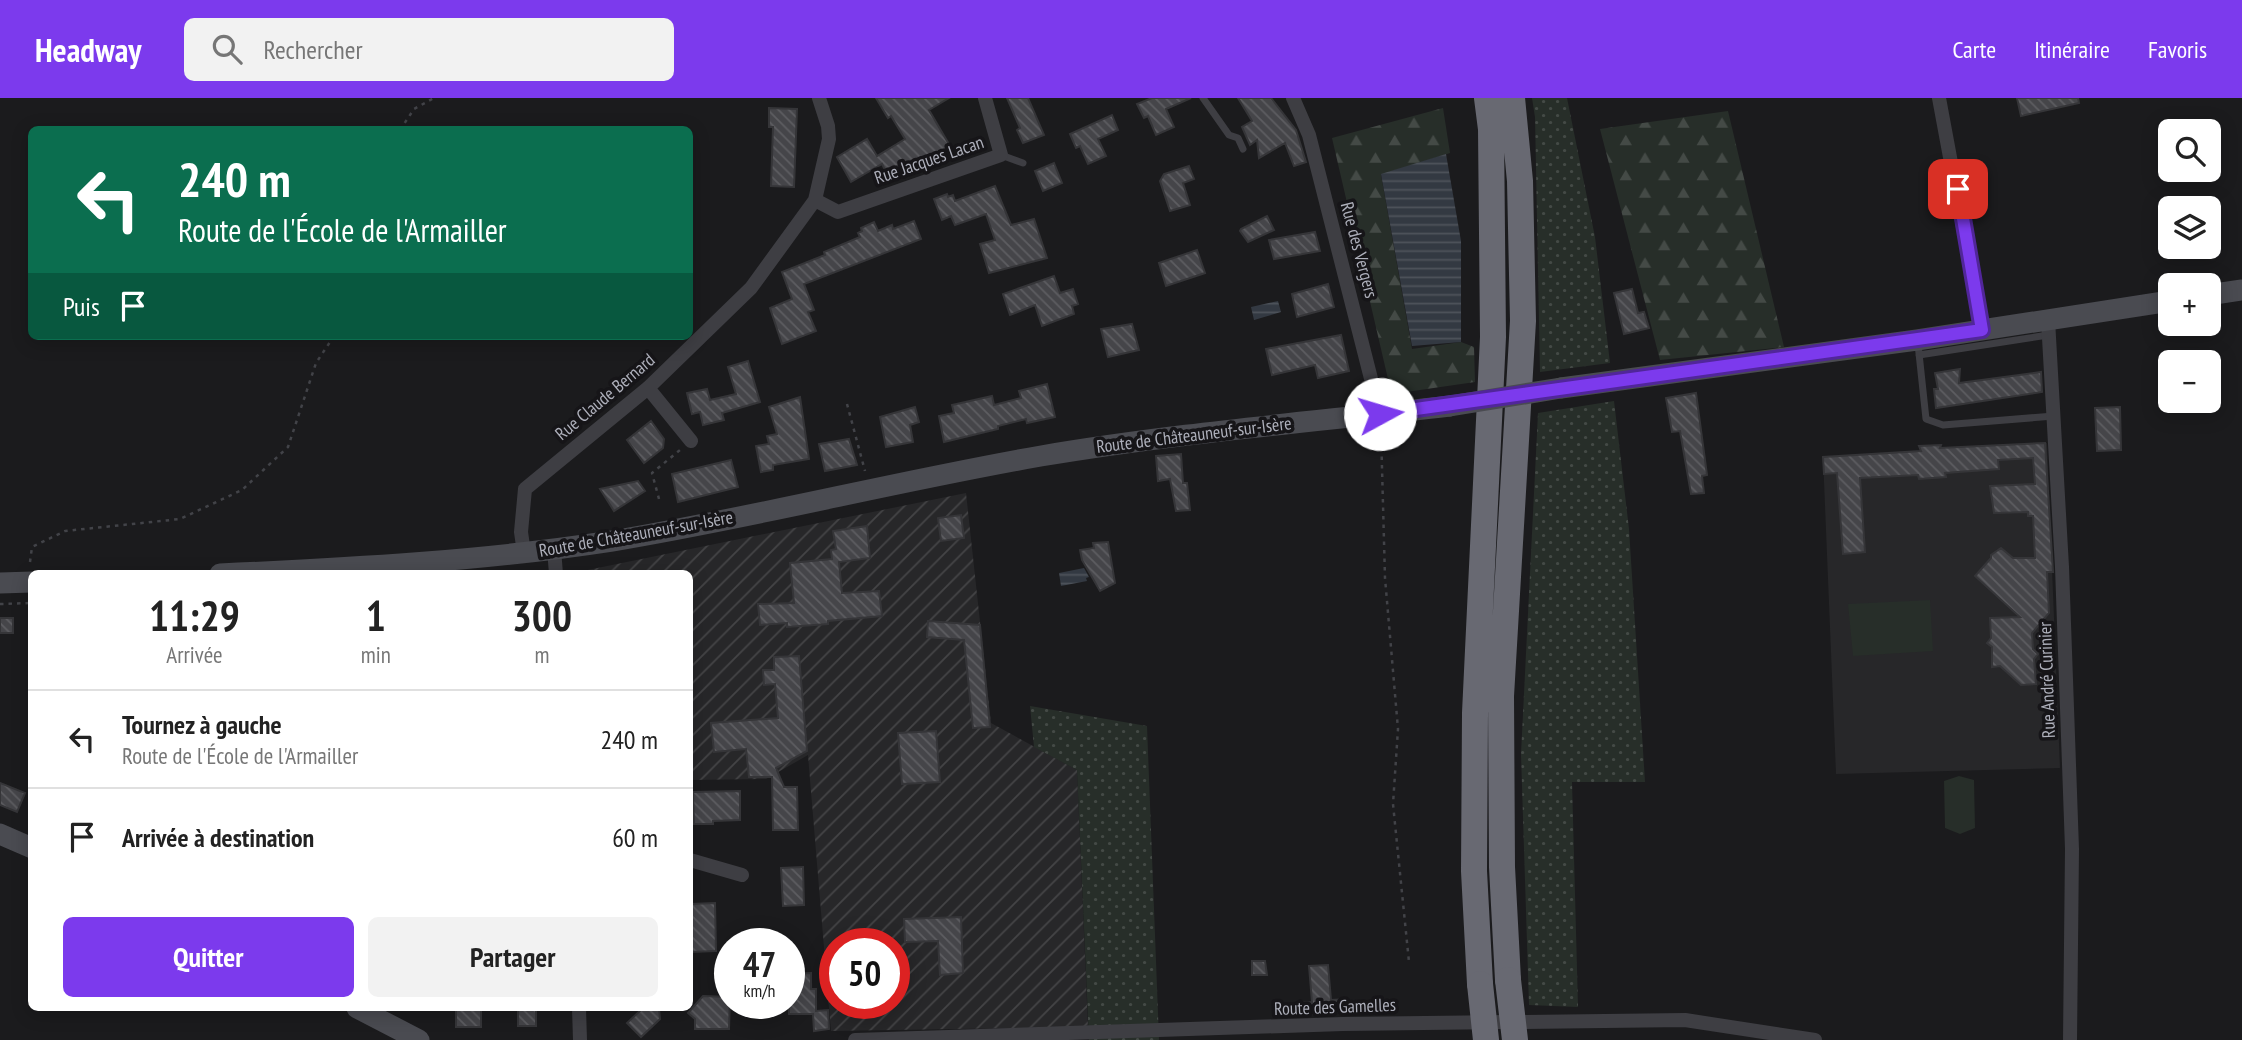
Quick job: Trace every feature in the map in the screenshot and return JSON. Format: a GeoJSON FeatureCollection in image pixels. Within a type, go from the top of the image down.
{"type":"FeatureCollection","features":[{"type":"Feature","properties":{"kind":"highway"},"geometry":{"type":"LineString","coordinates":[[1486,1040],[1474,872],[1475,713],[1493,337],[1491,129],[1487,98]]}},
{"type":"Feature","properties":{"kind":"highway"},"geometry":{"type":"LineString","coordinates":[[1512,98],[1520,181],[1523,321],[1501,696],[1502,867],[1514,1040]]}},
{"type":"Feature","properties":{"kind":"main road"},"geometry":{"type":"LineString","coordinates":[[2221,293],[2242,290]]}},
{"type":"Feature","properties":{"kind":"main road","name":"Route de Châteauneuf-sur-Isère"},"geometry":{"type":"LineString","coordinates":[[307,570],[373,567],[554,549],[648,534],[1041,456],[1171,435],[1450,406],[1560,388],[1918,347],[1982,330],[2048,327],[2158,304]]}},
{"type":"Feature","properties":{"kind":"main road"},"geometry":{"type":"LineString","coordinates":[[0,583],[28,589]]}},
{"type":"Feature","properties":{"kind":"main road"},"geometry":{"type":"LineString","coordinates":[[0,834],[28,846]]}},
{"type":"Feature","properties":{"kind":"main road"},"geometry":{"type":"LineString","coordinates":[[363,1011],[419,1040]]}},
{"type":"Feature","properties":{"kind":"street","name":"Rue Claude Bernard"},"geometry":{"type":"LineString","coordinates":[[524,553],[521,532],[525,489],[648,388],[751,288],[815,200],[829,139],[828,126],[819,98]]}},
{"type":"Feature","properties":{"kind":"street","name":"Rue Jacques Lacan"},"geometry":{"type":"LineString","coordinates":[[815,200],[838,212],[1001,155],[985,98]]}},
{"type":"Feature","properties":{"kind":"street","name":"Rue des Vergers"},"geometry":{"type":"LineString","coordinates":[[1293,98],[1309,135],[1380,414]]}},
{"type":"Feature","properties":{"kind":"street"},"geometry":{"type":"LineString","coordinates":[[1939,98],[1982,330]]}},
{"type":"Feature","properties":{"kind":"street","name":"Rue André Curinier"},"geometry":{"type":"LineString","coordinates":[[2048,327],[2062,567],[2072,849],[2070,1040]]}},
{"type":"Feature","properties":{"kind":"street"},"geometry":{"type":"LineString","coordinates":[[648,388],[691,441]]}},
{"type":"Feature","properties":{"kind":"street"},"geometry":{"type":"LineString","coordinates":[[554,549],[556,570]]}},
{"type":"Feature","properties":{"kind":"street"},"geometry":{"type":"LineString","coordinates":[[693,861],[741,875]]}},
{"type":"Feature","properties":{"kind":"street"},"geometry":{"type":"LineString","coordinates":[[579,1011],[580,1040]]}},
{"type":"Feature","properties":{"kind":"street","name":"Route des Gamelles"},"geometry":{"type":"LineString","coordinates":[[855,1040],[1343,1024],[1685,1020],[1815,1040]]}},
{"type":"Feature","properties":{"kind":"lane"},"geometry":{"type":"LineString","coordinates":[[1203,98],[1229,135],[1238,138],[1243,149]]}},
{"type":"Feature","properties":{"kind":"lane"},"geometry":{"type":"LineString","coordinates":[[1001,155],[1023,163]]}},
{"type":"Feature","properties":{"kind":"lane"},"geometry":{"type":"LineString","coordinates":[[2048,327],[1918,347],[1926,419],[1943,425],[2054,416]]}},
{"type":"Feature","properties":{"kind":"path"},"geometry":{"type":"LineString","coordinates":[[403,126],[414,108],[434,98]]}},
{"type":"Feature","properties":{"kind":"path"},"geometry":{"type":"LineString","coordinates":[[31,570],[32,547],[65,531],[180,519],[242,491],[288,447],[316,363],[331,340]]}},
{"type":"Feature","properties":{"kind":"path"},"geometry":{"type":"LineString","coordinates":[[846,404],[870,491]]}},
{"type":"Feature","properties":{"kind":"path"},"geometry":{"type":"LineString","coordinates":[[1380,414],[1385,578],[1398,729],[1393,804],[1409,962]]}},
{"type":"Feature","properties":{"kind":"path"},"geometry":{"type":"LineString","coordinates":[[659,499],[652,473],[691,441]]}},
{"type":"Feature","properties":{"kind":"path"},"geometry":{"type":"LineString","coordinates":[[0,604],[28,590]]}},
{"type":"Feature","properties":{"kind":"shaded area"},"geometry":{"type":"Polygon","coordinates":[[[1446,154],[1461,241],[1461,342],[1412,346],[1381,174],[1446,154]]]}},
{"type":"Feature","properties":{"kind":"shaded area"},"geometry":{"type":"Polygon","coordinates":[[[1278,301],[1281,312],[1254,320],[1251,307],[1278,301]]]}},
{"type":"Feature","properties":{"kind":"shaded area"},"geometry":{"type":"Polygon","coordinates":[[[2047,443],[2060,768],[1836,774],[1823,457],[1920,451],[1919,446],[1941,445],[1941,448],[2047,443]]]}},
{"type":"Feature","properties":{"kind":"shaded area"},"geometry":{"type":"Polygon","coordinates":[[[966,493],[991,723],[1077,770],[1088,1027],[831,1031],[830,1019],[910,1019],[910,928],[822,928],[808,755],[766,779],[693,780],[693,570],[588,570],[966,493]]]}},
{"type":"Feature","properties":{"kind":"shaded area"},"geometry":{"type":"Polygon","coordinates":[[[1084,568],[1089,577],[1086,578],[1087,581],[1061,586],[1059,573],[1084,568]]]}},
{"type":"Feature","properties":{"kind":"green space"},"geometry":{"type":"Polygon","coordinates":[[[1532,98],[1567,98],[1595,237],[1610,363],[1540,372],[1535,117],[1532,98]]]}},
{"type":"Feature","properties":{"kind":"green space"},"geometry":{"type":"Polygon","coordinates":[[[1443,108],[1450,153],[1381,175],[1412,349],[1461,342],[1474,347],[1475,382],[1406,392],[1396,391],[1388,379],[1332,138],[1443,108]]]}},
{"type":"Feature","properties":{"kind":"green space"},"geometry":{"type":"Polygon","coordinates":[[[1728,111],[1784,347],[1660,360],[1600,129],[1728,111]]]}},
{"type":"Feature","properties":{"kind":"green space"},"geometry":{"type":"Polygon","coordinates":[[[1614,401],[1629,529],[1645,782],[1572,782],[1578,1007],[1529,1005],[1521,754],[1538,413],[1614,401]]]}},
{"type":"Feature","properties":{"kind":"green space"},"geometry":{"type":"Polygon","coordinates":[[[1930,600],[1933,651],[1853,656],[1848,604],[1930,600]]]}},
{"type":"Feature","properties":{"kind":"green space"},"geometry":{"type":"Polygon","coordinates":[[[1030,706],[1147,726],[1159,1040],[1089,1040],[1077,770],[1034,747],[1030,706]]]}},
{"type":"Feature","properties":{"kind":"green space"},"geometry":{"type":"Polygon","coordinates":[[[1959,776],[1974,780],[1975,828],[1960,834],[1945,828],[1944,781],[1959,776]]]}},
{"type":"Feature","properties":{"kind":"building"},"geometry":{"type":"Polygon","coordinates":[[[876,98],[949,98],[929,110],[950,146],[905,172],[901,164],[886,172],[882,164],[851,182],[837,157],[867,139],[877,156],[905,139],[876,98]]]}},
{"type":"Feature","properties":{"kind":"building"},"geometry":{"type":"Polygon","coordinates":[[[1007,98],[1028,98],[1044,135],[1023,143],[1017,130],[1020,128],[1007,98]]]}},
{"type":"Feature","properties":{"kind":"building"},"geometry":{"type":"Polygon","coordinates":[[[1152,98],[1191,98],[1166,109],[1174,127],[1156,135],[1148,116],[1144,118],[1137,104],[1152,98]]]}},
{"type":"Feature","properties":{"kind":"building"},"geometry":{"type":"Polygon","coordinates":[[[1238,98],[1271,98],[1296,130],[1306,162],[1294,166],[1285,143],[1259,158],[1257,140],[1250,145],[1242,127],[1252,121],[1238,98]]]}},
{"type":"Feature","properties":{"kind":"building"},"geometry":{"type":"Polygon","coordinates":[[[2017,98],[2078,98],[2079,103],[2021,116],[2017,98]]]}},
{"type":"Feature","properties":{"kind":"building"},"geometry":{"type":"Polygon","coordinates":[[[769,108],[797,109],[794,187],[771,186],[773,127],[769,127],[769,108]]]}},
{"type":"Feature","properties":{"kind":"building"},"geometry":{"type":"Polygon","coordinates":[[[1112,115],[1118,130],[1098,139],[1106,156],[1088,164],[1080,146],[1076,148],[1070,134],[1112,115]]]}},
{"type":"Feature","properties":{"kind":"building"},"geometry":{"type":"Polygon","coordinates":[[[1054,163],[1062,183],[1043,191],[1035,171],[1054,163]]]}},
{"type":"Feature","properties":{"kind":"building"},"geometry":{"type":"Polygon","coordinates":[[[1189,166],[1194,179],[1183,183],[1190,205],[1170,211],[1160,181],[1164,174],[1189,166]]]}},
{"type":"Feature","properties":{"kind":"building"},"geometry":{"type":"Polygon","coordinates":[[[995,186],[1011,225],[1034,219],[1047,258],[989,273],[980,244],[995,240],[986,214],[955,225],[951,216],[942,220],[934,199],[947,194],[948,197],[953,195],[955,201],[995,186]]]}},
{"type":"Feature","properties":{"kind":"building"},"geometry":{"type":"Polygon","coordinates":[[[1267,216],[1274,230],[1248,242],[1241,229],[1267,216]]]}},
{"type":"Feature","properties":{"kind":"building"},"geometry":{"type":"Polygon","coordinates":[[[914,221],[921,239],[804,284],[814,310],[808,312],[816,331],[782,344],[770,308],[792,299],[782,272],[860,237],[858,233],[862,231],[861,228],[874,222],[878,231],[914,221]]]}},
{"type":"Feature","properties":{"kind":"building"},"geometry":{"type":"Polygon","coordinates":[[[1315,232],[1320,251],[1274,259],[1269,240],[1315,232]]]}},
{"type":"Feature","properties":{"kind":"building"},"geometry":{"type":"Polygon","coordinates":[[[1197,250],[1205,273],[1166,286],[1159,263],[1197,250]]]}},
{"type":"Feature","properties":{"kind":"building"},"geometry":{"type":"Polygon","coordinates":[[[1054,276],[1060,293],[1073,289],[1078,304],[1072,306],[1074,314],[1042,326],[1035,305],[1010,315],[1003,294],[1054,276]]]}},
{"type":"Feature","properties":{"kind":"building"},"geometry":{"type":"Polygon","coordinates":[[[1328,284],[1334,307],[1297,317],[1292,294],[1328,284]]]}},
{"type":"Feature","properties":{"kind":"building"},"geometry":{"type":"Polygon","coordinates":[[[1632,289],[1638,313],[1644,312],[1649,328],[1624,334],[1614,293],[1632,289]]]}},
{"type":"Feature","properties":{"kind":"building"},"geometry":{"type":"Polygon","coordinates":[[[1132,324],[1139,350],[1108,357],[1101,329],[1132,324]]]}},
{"type":"Feature","properties":{"kind":"building"},"geometry":{"type":"Polygon","coordinates":[[[1341,335],[1349,371],[1318,378],[1315,365],[1272,375],[1266,349],[1341,335]]]}},
{"type":"Feature","properties":{"kind":"building"},"geometry":{"type":"Polygon","coordinates":[[[748,361],[760,402],[722,413],[724,420],[703,425],[700,412],[692,414],[687,393],[707,389],[710,400],[736,394],[728,367],[748,361]]]}},
{"type":"Feature","properties":{"kind":"building"},"geometry":{"type":"Polygon","coordinates":[[[1960,369],[1959,383],[2041,372],[2042,392],[1936,408],[1934,389],[1938,389],[1935,373],[1960,369]]]}},
{"type":"Feature","properties":{"kind":"building"},"geometry":{"type":"Polygon","coordinates":[[[1047,384],[1055,417],[1027,423],[1026,419],[944,442],[939,416],[954,413],[952,405],[992,396],[994,405],[1021,398],[1019,391],[1047,384]]]}},
{"type":"Feature","properties":{"kind":"building"},"geometry":{"type":"Polygon","coordinates":[[[1696,393],[1707,475],[1702,476],[1704,493],[1691,494],[1680,431],[1672,432],[1666,398],[1696,393]]]}},
{"type":"Feature","properties":{"kind":"building"},"geometry":{"type":"Polygon","coordinates":[[[800,397],[809,459],[773,465],[773,470],[761,472],[756,446],[769,444],[767,436],[777,434],[769,407],[800,397]]]}},
{"type":"Feature","properties":{"kind":"building"},"geometry":{"type":"Polygon","coordinates":[[[915,407],[919,422],[910,425],[913,442],[886,447],[880,417],[915,407]]]}},
{"type":"Feature","properties":{"kind":"building"},"geometry":{"type":"Polygon","coordinates":[[[2120,407],[2121,450],[2097,451],[2095,408],[2120,407]]]}},
{"type":"Feature","properties":{"kind":"building"},"geometry":{"type":"Polygon","coordinates":[[[651,421],[664,439],[663,448],[644,463],[627,440],[651,421]]]}},
{"type":"Feature","properties":{"kind":"building"},"geometry":{"type":"Polygon","coordinates":[[[849,439],[857,465],[825,471],[819,444],[849,439]]]}},
{"type":"Feature","properties":{"kind":"building"},"geometry":{"type":"Polygon","coordinates":[[[2045,443],[2053,572],[2047,572],[2049,613],[2032,633],[2033,649],[2038,654],[2034,659],[2036,684],[2021,685],[2000,666],[1992,667],[1992,647],[1987,643],[1991,638],[1990,618],[2020,617],[1975,576],[1991,555],[2001,548],[2013,558],[2035,558],[2033,516],[2028,516],[2028,512],[1994,513],[1990,486],[2035,484],[2033,458],[1998,460],[1999,469],[1945,473],[1946,477],[1919,479],[1918,475],[1860,478],[1865,552],[1843,554],[1837,473],[1824,474],[1823,457],[1921,451],[1919,446],[1941,445],[1940,448],[2045,443]]]}},
{"type":"Feature","properties":{"kind":"building"},"geometry":{"type":"Polygon","coordinates":[[[1181,454],[1183,483],[1187,483],[1190,510],[1176,511],[1170,479],[1158,481],[1156,456],[1181,454]]]}},
{"type":"Feature","properties":{"kind":"building"},"geometry":{"type":"Polygon","coordinates":[[[731,460],[738,487],[678,502],[672,474],[731,460]]]}},
{"type":"Feature","properties":{"kind":"building"},"geometry":{"type":"Polygon","coordinates":[[[638,481],[645,491],[614,511],[600,489],[638,481]]]}},
{"type":"Feature","properties":{"kind":"building"},"geometry":{"type":"Polygon","coordinates":[[[961,515],[964,538],[941,541],[938,518],[961,515]]]}},
{"type":"Feature","properties":{"kind":"building"},"geometry":{"type":"Polygon","coordinates":[[[867,526],[870,558],[839,562],[842,593],[879,591],[882,616],[828,621],[828,624],[787,627],[787,623],[760,625],[758,604],[794,603],[790,563],[832,559],[831,550],[836,549],[833,531],[867,526]]]}},
{"type":"Feature","properties":{"kind":"building"},"geometry":{"type":"Polygon","coordinates":[[[1108,542],[1115,583],[1100,591],[1082,560],[1080,550],[1094,548],[1093,543],[1108,542]]]}},
{"type":"Feature","properties":{"kind":"building"},"geometry":{"type":"Polygon","coordinates":[[[0,618],[13,618],[13,633],[0,633],[0,618]]]}},
{"type":"Feature","properties":{"kind":"building"},"geometry":{"type":"Polygon","coordinates":[[[928,621],[980,625],[990,727],[973,728],[964,640],[927,637],[928,621]]]}},
{"type":"Feature","properties":{"kind":"building"},"geometry":{"type":"Polygon","coordinates":[[[799,656],[807,751],[776,768],[784,787],[797,787],[798,830],[773,830],[772,777],[749,777],[746,749],[714,752],[711,723],[778,718],[775,684],[764,685],[763,670],[774,670],[774,657],[799,656]]]}},
{"type":"Feature","properties":{"kind":"building"},"geometry":{"type":"Polygon","coordinates":[[[936,731],[940,782],[902,784],[898,733],[936,731]]]}},
{"type":"Feature","properties":{"kind":"building"},"geometry":{"type":"Polygon","coordinates":[[[0,783],[25,793],[17,812],[0,805],[0,783]]]}},
{"type":"Feature","properties":{"kind":"building"},"geometry":{"type":"Polygon","coordinates":[[[740,791],[740,820],[694,824],[693,792],[740,791]]]}},
{"type":"Feature","properties":{"kind":"building"},"geometry":{"type":"Polygon","coordinates":[[[803,867],[804,905],[783,906],[781,868],[803,867]]]}},
{"type":"Feature","properties":{"kind":"building"},"geometry":{"type":"Polygon","coordinates":[[[715,903],[714,951],[693,952],[693,904],[715,903]]]}},
{"type":"Feature","properties":{"kind":"building"},"geometry":{"type":"Polygon","coordinates":[[[961,917],[963,973],[940,975],[938,941],[910,942],[910,928],[904,928],[904,919],[961,917]]]}},
{"type":"Feature","properties":{"kind":"building"},"geometry":{"type":"Polygon","coordinates":[[[1252,961],[1265,961],[1267,975],[1252,975],[1252,961]]]}},
{"type":"Feature","properties":{"kind":"building"},"geometry":{"type":"Polygon","coordinates":[[[1328,965],[1331,1000],[1348,999],[1349,1011],[1292,1016],[1291,1004],[1312,1002],[1309,966],[1328,965]]]}},
{"type":"Feature","properties":{"kind":"building"},"geometry":{"type":"Polygon","coordinates":[[[805,973],[811,973],[811,989],[816,989],[816,1011],[819,1011],[819,1019],[828,1019],[829,1029],[814,1031],[813,1014],[805,1014],[805,973]]]}},
{"type":"Feature","properties":{"kind":"building"},"geometry":{"type":"Polygon","coordinates":[[[703,996],[714,996],[714,1019],[729,1019],[729,1029],[695,1029],[695,1019],[688,1013],[693,1011],[703,996]]]}},
{"type":"Feature","properties":{"kind":"building"},"geometry":{"type":"Polygon","coordinates":[[[456,1011],[481,1011],[481,1027],[456,1027],[456,1011]]]}},
{"type":"Feature","properties":{"kind":"building"},"geometry":{"type":"Polygon","coordinates":[[[518,1011],[536,1011],[536,1026],[518,1026],[518,1011]]]}},
{"type":"Feature","properties":{"kind":"building"},"geometry":{"type":"Polygon","coordinates":[[[640,1011],[659,1011],[660,1019],[641,1037],[627,1023],[640,1011]]]}},
{"type":"Feature","properties":{"kind":"route"},"geometry":{"type":"LineString","coordinates":[[1380,414],[1982,330],[1958,189]]}}]}
